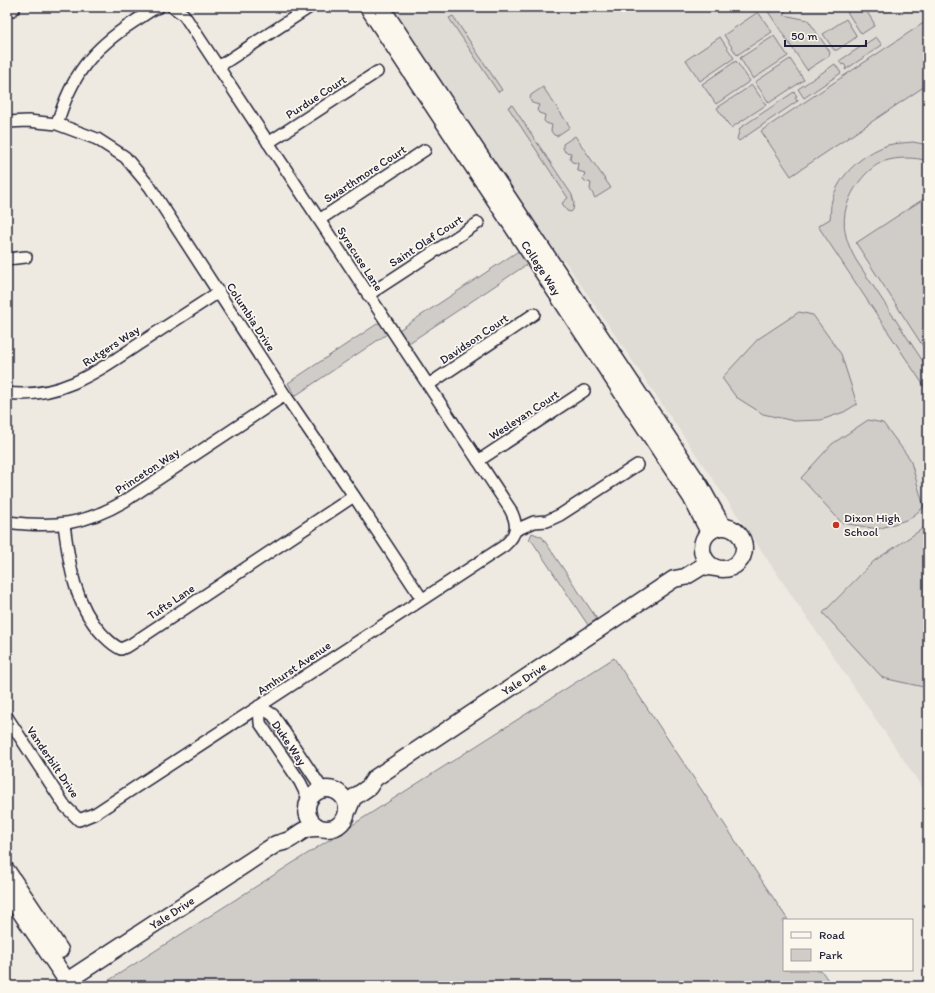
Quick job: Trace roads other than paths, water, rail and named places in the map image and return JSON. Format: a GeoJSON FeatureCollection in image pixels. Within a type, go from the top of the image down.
{"type":"FeatureCollection","features":[{"type":"Feature","properties":{"kind":"street"},"geometry":{"type":"LineString","coordinates":[[7,10],[12,7]]}},
{"type":"Feature","properties":{"kind":"street"},"geometry":{"type":"LineString","coordinates":[[57,124],[70,89],[94,55],[106,42],[118,33],[159,7]]}},
{"type":"Feature","properties":{"kind":"street","name":"Syracuse Lane"},"geometry":{"type":"LineString","coordinates":[[173,7],[184,15],[510,509],[514,517],[516,530]]}},
{"type":"Feature","properties":{"kind":"street"},"geometry":{"type":"LineString","coordinates":[[218,67],[310,7]]}},
{"type":"Feature","properties":{"kind":"street","name":"College Way"},"geometry":{"type":"LineString","coordinates":[[368,7],[691,497],[716,530]]}},
{"type":"Feature","properties":{"kind":"street","name":"College Way"},"geometry":{"type":"LineString","coordinates":[[381,7],[700,486],[716,530]]}},
{"type":"Feature","properties":{"kind":"street","name":"Purdue Court"},"geometry":{"type":"LineString","coordinates":[[268,143],[377,72]]}},
{"type":"Feature","properties":{"kind":"street","name":"Columbia Drive"},"geometry":{"type":"LineString","coordinates":[[7,122],[28,121],[57,124],[97,139],[129,162],[150,186],[285,395],[422,599]]}},
{"type":"Feature","properties":{"kind":"street","name":"Swarthmore Court"},"geometry":{"type":"LineString","coordinates":[[319,220],[425,150]]}},
{"type":"Feature","properties":{"kind":"street","name":"Saint Olaf Court"},"geometry":{"type":"LineString","coordinates":[[368,295],[478,223]]}},
{"type":"Feature","properties":{"kind":"street"},"geometry":{"type":"LineString","coordinates":[[7,259],[26,257]]}},
{"type":"Feature","properties":{"kind":"street","name":"Rutgers Way"},"geometry":{"type":"LineString","coordinates":[[7,393],[36,393],[58,388],[94,374],[219,292]]}},
{"type":"Feature","properties":{"kind":"street","name":"Davidson Court"},"geometry":{"type":"LineString","coordinates":[[428,385],[534,314]]}},
{"type":"Feature","properties":{"kind":"street","name":"Wesleyan Court"},"geometry":{"type":"LineString","coordinates":[[478,461],[584,391]]}},
{"type":"Feature","properties":{"kind":"street","name":"Princeton Way"},"geometry":{"type":"LineString","coordinates":[[7,522],[41,526],[64,524],[84,520],[104,513],[285,395]]}},
{"type":"Feature","properties":{"kind":"street"},"geometry":{"type":"LineString","coordinates":[[516,530],[534,522],[547,520],[560,515],[637,465]]}},
{"type":"Feature","properties":{"kind":"street","name":"Tufts Lane"},"geometry":{"type":"LineString","coordinates":[[64,524],[69,562],[80,600],[93,625],[112,645],[121,649],[130,645],[354,496]]}},
{"type":"Feature","properties":{"kind":"street"},"geometry":{"type":"LineString","coordinates":[[730,529],[736,532],[741,538],[743,552],[741,558],[730,568],[716,568],[705,559],[702,547],[705,536],[716,530],[730,529]]}},
{"type":"Feature","properties":{"kind":"street","name":"Amhurst Avenue"},"geometry":{"type":"LineString","coordinates":[[79,820],[96,813],[504,546],[513,537],[516,530]]}},
{"type":"Feature","properties":{"kind":"street","name":"Yale Drive"},"geometry":{"type":"LineString","coordinates":[[674,580],[680,570],[698,558],[702,547]]}},
{"type":"Feature","properties":{"kind":"street","name":"Yale Drive"},"geometry":{"type":"LineString","coordinates":[[348,810],[353,798],[368,787],[375,778],[674,580],[685,577],[703,566],[716,568]]}},
{"type":"Feature","properties":{"kind":"street","name":"Duke Way"},"geometry":{"type":"LineString","coordinates":[[259,706],[273,715],[328,790]]}},
{"type":"Feature","properties":{"kind":"street","name":"Duke Way"},"geometry":{"type":"LineString","coordinates":[[259,706],[260,723],[300,782],[308,803]]}},
{"type":"Feature","properties":{"kind":"street","name":"Vanderbilt Drive"},"geometry":{"type":"LineString","coordinates":[[7,718],[65,806],[79,820]]}},
{"type":"Feature","properties":{"kind":"street","name":"Yale Drive"},"geometry":{"type":"LineString","coordinates":[[328,790],[346,790],[364,779],[375,778]]}},
{"type":"Feature","properties":{"kind":"street"},"geometry":{"type":"LineString","coordinates":[[328,790],[339,793],[344,797],[348,810],[343,822],[338,827],[326,830],[314,825],[307,814],[308,803],[313,794],[328,790]]}},
{"type":"Feature","properties":{"kind":"street","name":"Yale Drive"},"geometry":{"type":"LineString","coordinates":[[276,844],[284,832],[302,819],[308,803]]}},
{"type":"Feature","properties":{"kind":"street","name":"Yale Drive"},"geometry":{"type":"LineString","coordinates":[[72,978],[276,844],[289,840],[303,830],[320,828]]}},
{"type":"Feature","properties":{"kind":"street"},"geometry":{"type":"LineString","coordinates":[[7,870],[72,978]]}},
{"type":"Feature","properties":{"kind":"street"},"geometry":{"type":"LineString","coordinates":[[7,892],[72,978]]}},
{"type":"Feature","properties":{"kind":"place","name":"Dixon High School"},"geometry":{"type":"Point","coordinates":[836,525]}}]}
